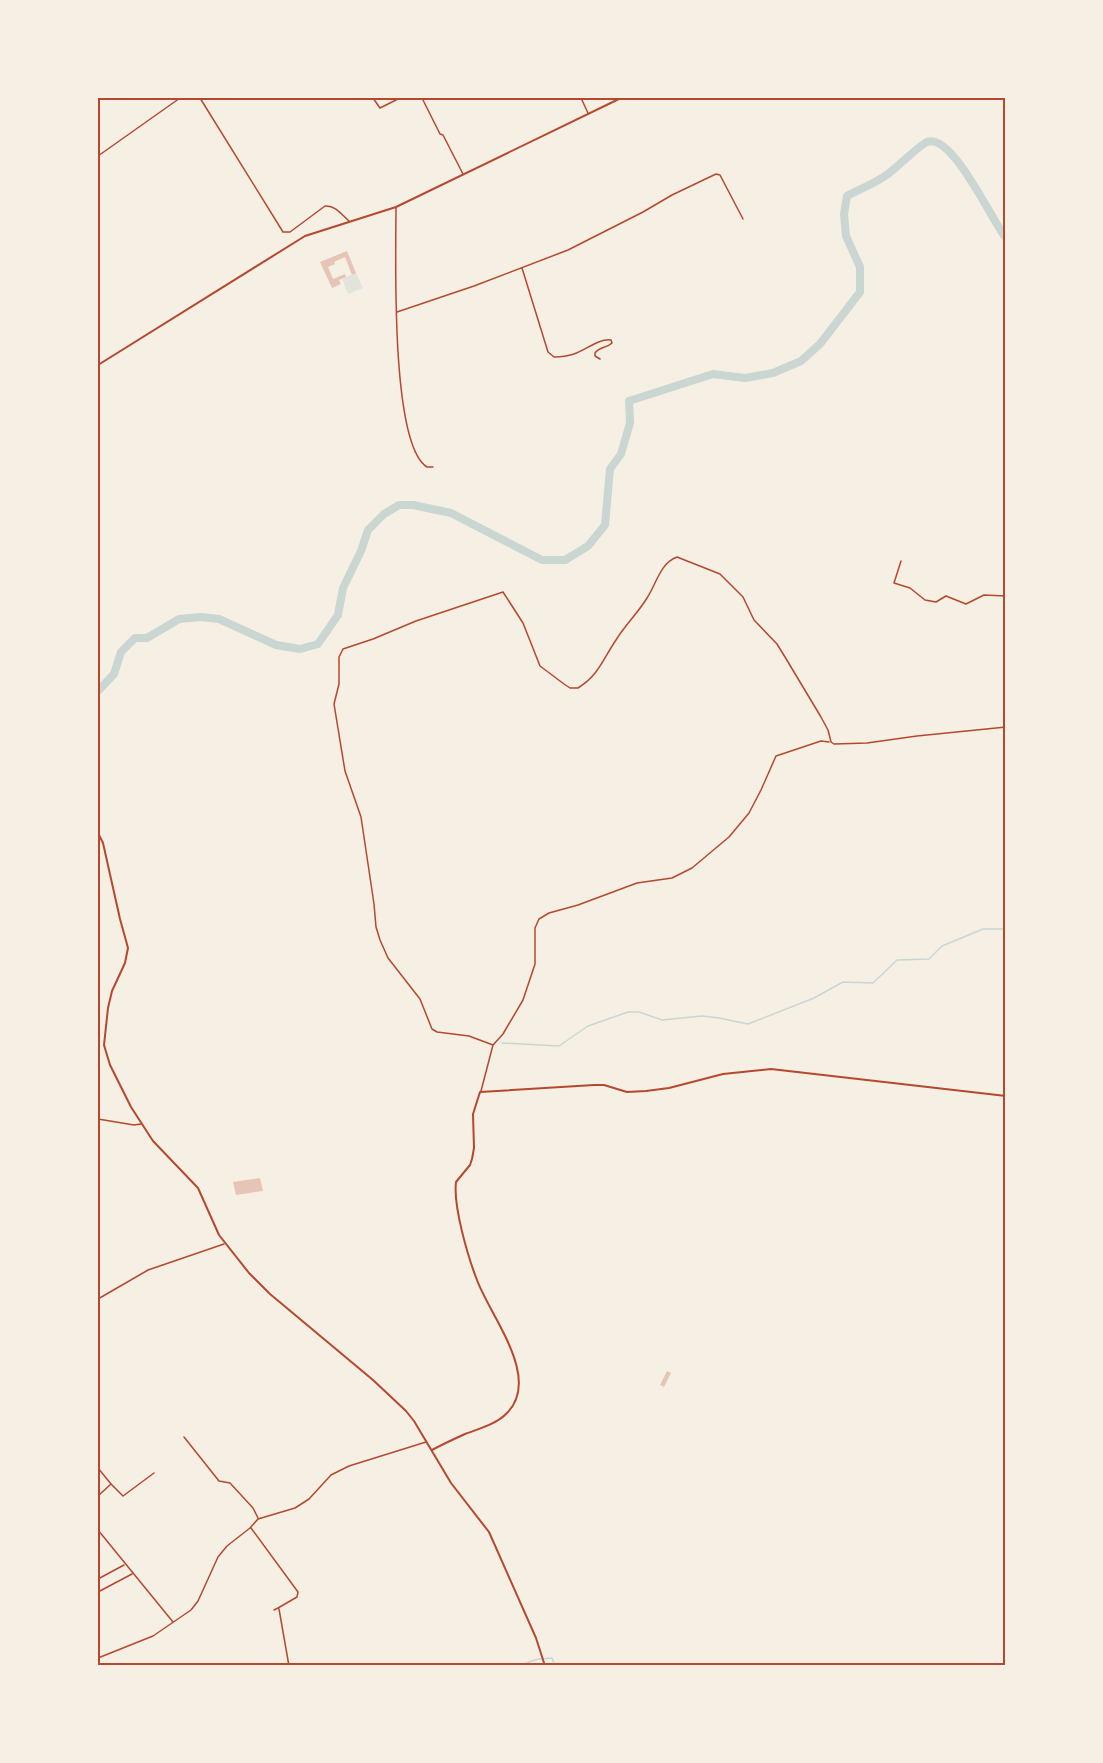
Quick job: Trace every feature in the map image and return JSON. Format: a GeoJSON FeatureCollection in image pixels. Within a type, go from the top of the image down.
{"type":"FeatureCollection","features":[{"type":"Feature","properties":{"kind":"street"},"geometry":{"type":"LineString","coordinates":[[98,156],[180,98]]}},
{"type":"Feature","properties":{"kind":"street"},"geometry":{"type":"LineString","coordinates":[[200,98],[283,232],[290,232],[329,205],[350,221]]}},
{"type":"Feature","properties":{"kind":"street"},"geometry":{"type":"LineString","coordinates":[[373,98],[380,108],[400,98]]}},
{"type":"Feature","properties":{"kind":"street"},"geometry":{"type":"LineString","coordinates":[[581,98],[588,114]]}},
{"type":"Feature","properties":{"kind":"street"},"geometry":{"type":"LineString","coordinates":[[98,365],[305,236],[396,207],[621,98]]}},
{"type":"Feature","properties":{"kind":"street"},"geometry":{"type":"LineString","coordinates":[[423,100],[463,175]]}},
{"type":"Feature","properties":{"kind":"street"},"geometry":{"type":"LineString","coordinates":[[397,312],[474,286],[568,250],[716,174],[720,175],[743,219]]}},
{"type":"Feature","properties":{"kind":"street"},"geometry":{"type":"LineString","coordinates":[[396,207],[397,312],[400,382],[405,418],[418,458],[427,467],[433,467]]}},
{"type":"Feature","properties":{"kind":"street"},"geometry":{"type":"LineString","coordinates":[[522,267],[548,352],[554,357],[561,357],[604,340],[611,340],[610,345],[595,353],[595,356],[600,359]]}},
{"type":"Feature","properties":{"kind":"street"},"geometry":{"type":"LineString","coordinates":[[493,1045],[469,1036],[437,1032],[432,1029],[420,999],[388,958],[380,940],[376,927],[361,817],[345,771],[334,704],[339,684],[339,657],[343,650],[416,621],[503,592],[523,623],[540,666],[570,688],[578,688],[599,669],[615,640],[647,598],[664,568],[669,561],[677,557],[720,574],[743,597],[754,620],[777,644],[785,657],[821,717],[831,742]]}},
{"type":"Feature","properties":{"kind":"street"},"geometry":{"type":"LineString","coordinates":[[900,561],[894,583],[910,588],[925,600],[936,602],[946,596],[966,604],[984,596],[1005,596]]}},
{"type":"Feature","properties":{"kind":"street"},"geometry":{"type":"LineString","coordinates":[[431,1450],[502,1417],[515,1403],[519,1390],[519,1374],[508,1345],[476,1279],[457,1204],[456,1182],[470,1165],[473,1154],[473,1114],[493,1045],[503,1034],[524,1000],[534,964],[535,928],[539,919],[549,913],[637,883],[672,878],[692,868],[729,837],[748,813],[776,756],[821,741],[840,745],[1005,727]]}},
{"type":"Feature","properties":{"kind":"street"},"geometry":{"type":"LineString","coordinates":[[98,833],[103,843],[128,948],[125,963],[112,991],[104,1045],[110,1065],[141,1124],[153,1141],[198,1188],[224,1243],[249,1273],[406,1411],[451,1483],[489,1532],[512,1582],[544,1664]]}},
{"type":"Feature","properties":{"kind":"street"},"geometry":{"type":"LineString","coordinates":[[480,1092],[594,1085],[604,1085],[627,1092],[646,1091],[669,1088],[723,1074],[771,1069],[1005,1096]]}},
{"type":"Feature","properties":{"kind":"street"},"geometry":{"type":"LineString","coordinates":[[98,1119],[134,1125],[141,1124]]}},
{"type":"Feature","properties":{"kind":"street"},"geometry":{"type":"LineString","coordinates":[[98,1299],[148,1270],[224,1243]]}},
{"type":"Feature","properties":{"kind":"street"},"geometry":{"type":"LineString","coordinates":[[184,1437],[219,1481],[230,1483],[253,1508],[258,1519]]}},
{"type":"Feature","properties":{"kind":"street"},"geometry":{"type":"LineString","coordinates":[[98,1658],[153,1636],[195,1606],[215,1563],[226,1546],[258,1519],[295,1508],[309,1499],[331,1475],[349,1466],[427,1442]]}},
{"type":"Feature","properties":{"kind":"street"},"geometry":{"type":"LineString","coordinates":[[98,1468],[123,1496],[154,1473]]}},
{"type":"Feature","properties":{"kind":"street"},"geometry":{"type":"LineString","coordinates":[[98,1496],[111,1484]]}},
{"type":"Feature","properties":{"kind":"street"},"geometry":{"type":"LineString","coordinates":[[250,1528],[298,1592],[297,1597],[274,1610]]}},
{"type":"Feature","properties":{"kind":"street"},"geometry":{"type":"LineString","coordinates":[[98,1530],[174,1622]]}},
{"type":"Feature","properties":{"kind":"street"},"geometry":{"type":"LineString","coordinates":[[98,1580],[125,1565]]}},
{"type":"Feature","properties":{"kind":"street"},"geometry":{"type":"LineString","coordinates":[[98,1592],[132,1573]]}},
{"type":"Feature","properties":{"kind":"street"},"geometry":{"type":"LineString","coordinates":[[278,1608],[289,1665]]}},
{"type":"Feature","properties":{"kind":"shaded area"},"geometry":{"type":"Polygon","coordinates":[[[356,273],[363,288],[348,294],[342,279],[356,273]]]}},
{"type":"Feature","properties":{"kind":"building"},"geometry":{"type":"Polygon","coordinates":[[[347,251],[356,273],[352,275],[345,257],[334,262],[335,264],[328,267],[333,279],[345,274],[346,277],[339,280],[341,284],[332,288],[320,262],[347,251]]]}},
{"type":"Feature","properties":{"kind":"building"},"geometry":{"type":"Polygon","coordinates":[[[260,1178],[263,1191],[236,1195],[233,1182],[260,1178]]]}},
{"type":"Feature","properties":{"kind":"building"},"geometry":{"type":"Polygon","coordinates":[[[667,1371],[671,1373],[664,1387],[660,1385],[667,1371]]]}},
{"type":"Feature","properties":{"kind":"waterway"},"geometry":{"type":"LineString","coordinates":[[98,691],[114,674],[121,652],[135,638],[147,638],[179,619],[201,617],[219,619],[276,645],[300,649],[318,644],[338,615],[343,588],[361,551],[368,530],[384,514],[399,505],[413,505],[451,513],[542,560],[565,560],[588,546],[605,525],[610,469],[621,454],[630,423],[629,401],[713,374],[745,378],[773,373],[801,361],[820,344],[860,292],[860,267],[846,236],[844,214],[847,196],[892,171],[927,142],[937,143],[948,150],[959,163],[1006,238]]}},
{"type":"Feature","properties":{"kind":"waterway"},"geometry":{"type":"LineString","coordinates":[[502,1043],[559,1046],[588,1026],[628,1012],[639,1012],[662,1020],[702,1016],[748,1024],[814,998],[843,982],[873,983],[897,960],[929,959],[942,946],[983,929],[1006,929]]}},
{"type":"Feature","properties":{"kind":"waterway"},"geometry":{"type":"LineString","coordinates":[[518,1666],[538,1659],[552,1658],[555,1666]]}}]}
